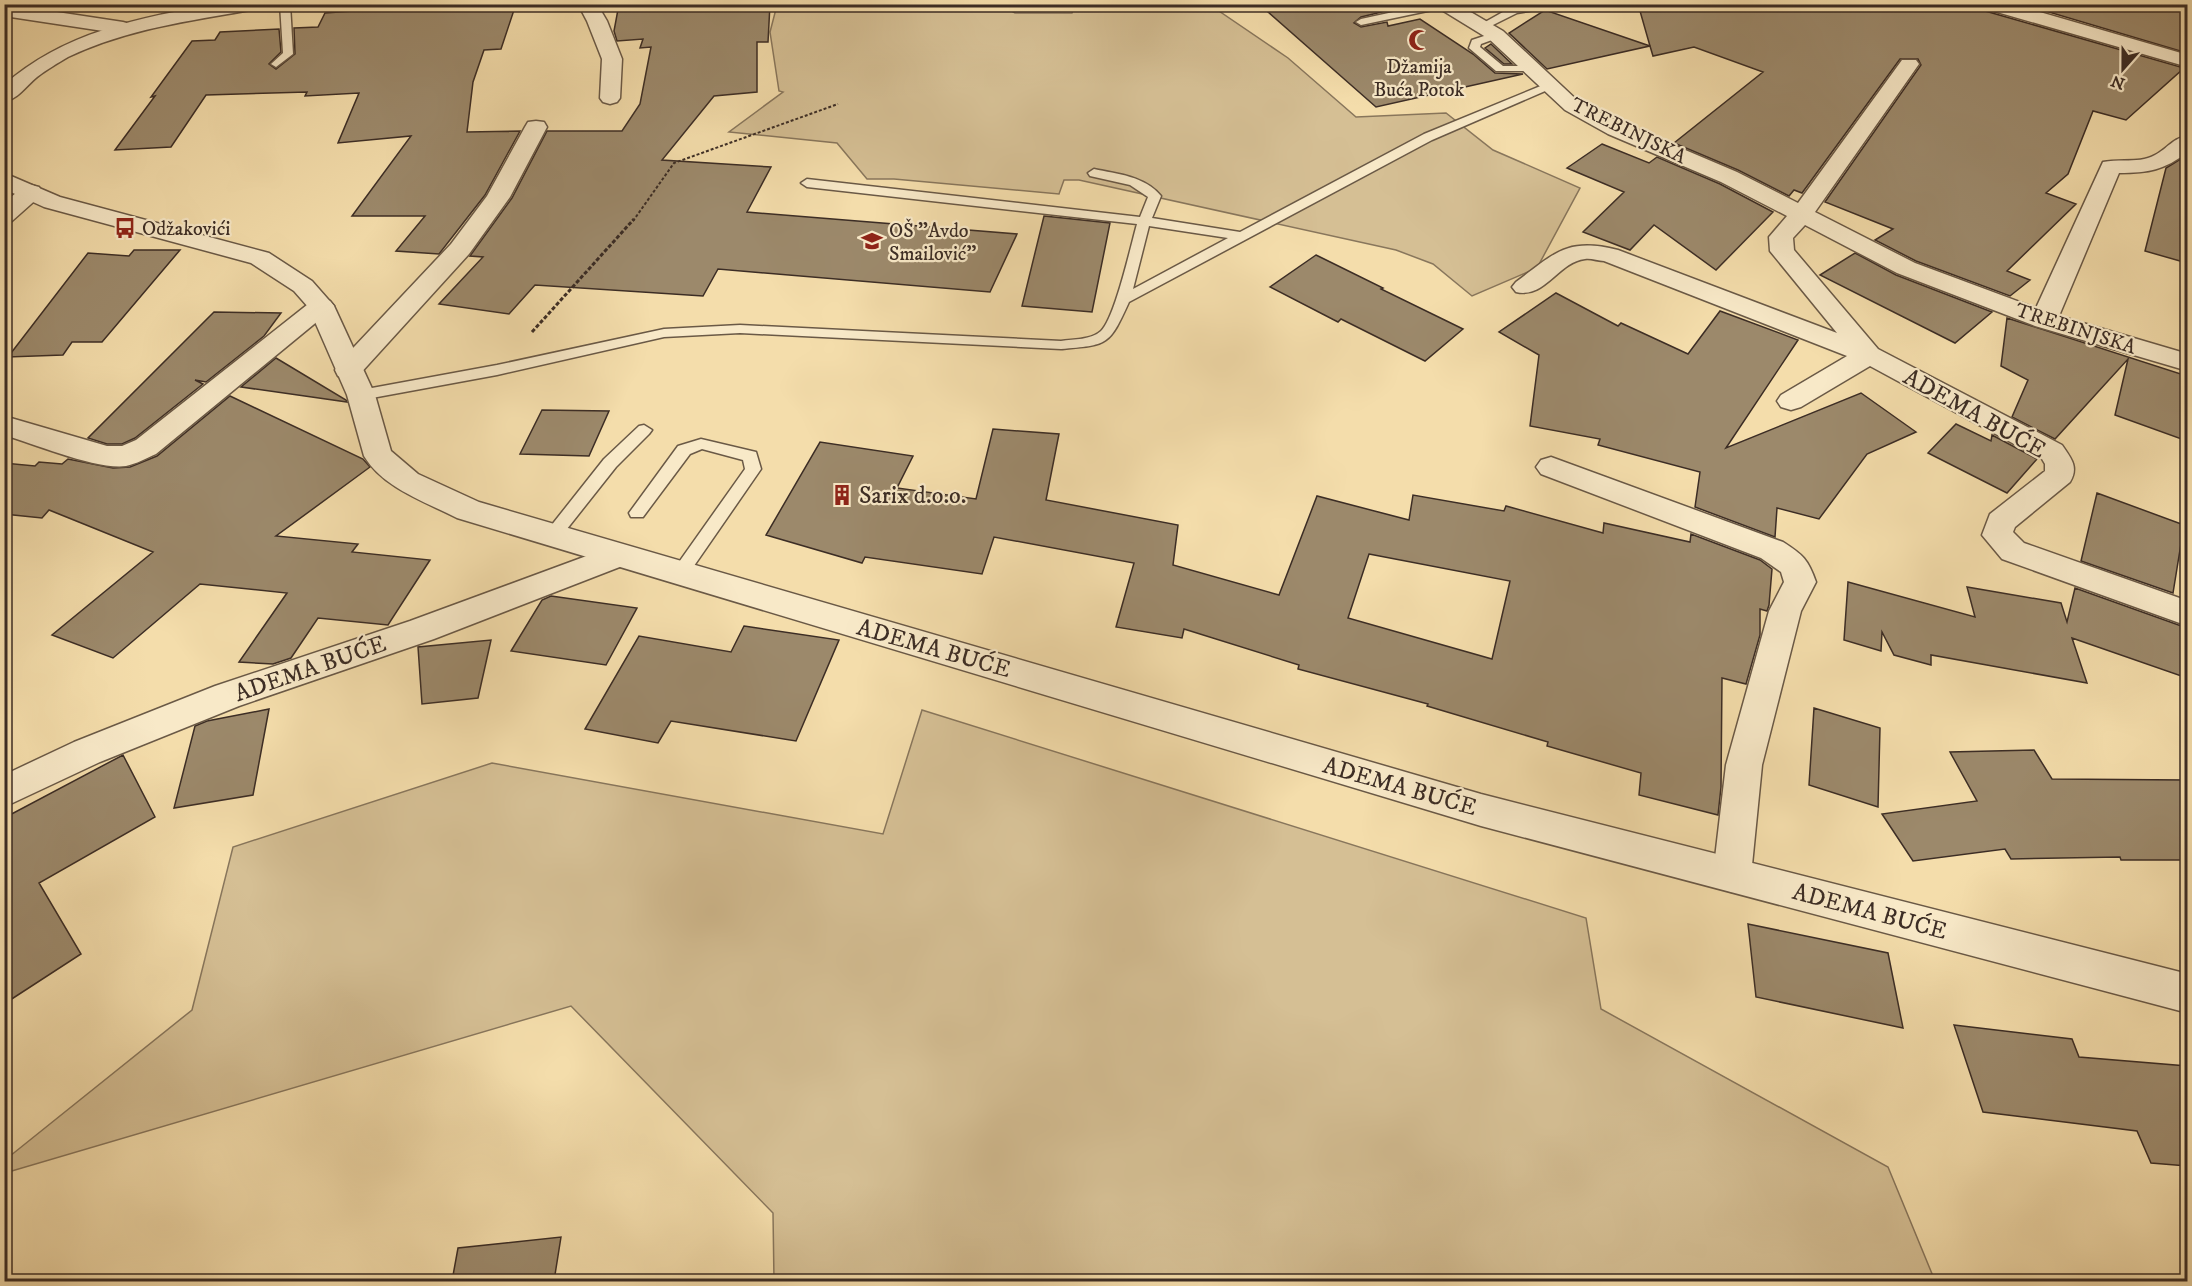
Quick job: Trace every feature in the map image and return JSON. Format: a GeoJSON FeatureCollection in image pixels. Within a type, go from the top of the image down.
{"type":"FeatureCollection","features":[{"type":"Feature","properties":{"kind":"street"},"geometry":{"type":"LineString","coordinates":[[4,96],[23,78],[49,59],[82,41],[123,28],[251,4]]}},
{"type":"Feature","properties":{"kind":"street"},"geometry":{"type":"LineString","coordinates":[[587,4],[597,21],[612,59],[610,98]]}},
{"type":"Feature","properties":{"kind":"street"},"geometry":{"type":"LineString","coordinates":[[1990,4],[2187,61]]}},
{"type":"Feature","properties":{"kind":"street","name":"TREBINJSKA"},"geometry":{"type":"LineString","coordinates":[[1442,5],[1481,21],[1572,106],[1616,129],[1730,177],[1906,268],[2044,320],[2187,363]]}},
{"type":"Feature","properties":{"kind":"street"},"geometry":{"type":"LineString","coordinates":[[4,10],[123,28]]}},
{"type":"Feature","properties":{"kind":"street"},"geometry":{"type":"LineString","coordinates":[[1802,214],[1909,64]]}},
{"type":"Feature","properties":{"kind":"street"},"geometry":{"type":"LineString","coordinates":[[354,383],[498,197],[536,127]]}},
{"type":"Feature","properties":{"kind":"street"},"geometry":{"type":"LineString","coordinates":[[2044,320],[2111,167],[2146,166],[2163,160],[2186,142]]}},
{"type":"Feature","properties":{"kind":"street","name":"ADEMA BUĆE"},"geometry":{"type":"LineString","coordinates":[[4,216],[18,186],[52,202],[260,258],[303,286],[321,306],[354,383],[378,456],[408,481],[468,510],[1481,810],[2187,994]]}},
{"type":"Feature","properties":{"kind":"street","name":"ADEMA BUĆE"},"geometry":{"type":"LineString","coordinates":[[1802,214],[1780,237],[1782,251],[1869,355]]}},
{"type":"Feature","properties":{"kind":"street","name":"ADEMA BUĆE"},"geometry":{"type":"LineString","coordinates":[[1525,287],[1563,258],[1584,251],[1609,255],[1869,355],[2052,452],[2060,464],[2060,475],[2001,522],[1996,535],[2013,551],[2187,614]]}},
{"type":"Feature","properties":{"kind":"street"},"geometry":{"type":"LineString","coordinates":[[4,425],[106,456],[126,456],[146,447],[321,306]]}},
{"type":"Feature","properties":{"kind":"street"},"geometry":{"type":"LineString","coordinates":[[1791,401],[1869,355]]}},
{"type":"Feature","properties":{"kind":"street"},"geometry":{"type":"LineString","coordinates":[[1551,467],[1772,550],[1795,566],[1800,582],[1785,611],[1744,765],[1732,875]]}},
{"type":"Feature","properties":{"kind":"street","name":"ADEMA BUĆE"},"geometry":{"type":"LineString","coordinates":[[4,792],[87,752],[227,696],[422,630],[619,555]]}},
{"type":"Feature","properties":{"kind":"lane"},"geometry":{"type":"LineString","coordinates":[[276,64],[288,54],[285,4]]}},
{"type":"Feature","properties":{"kind":"lane"},"geometry":{"type":"LineString","coordinates":[[1361,22],[1442,5]]}},
{"type":"Feature","properties":{"kind":"lane"},"geometry":{"type":"LineString","coordinates":[[1481,21],[1514,10],[1541,6]]}},
{"type":"Feature","properties":{"kind":"lane"},"geometry":{"type":"LineString","coordinates":[[1123,300],[1428,137],[1548,86]]}},
{"type":"Feature","properties":{"kind":"lane"},"geometry":{"type":"LineString","coordinates":[[354,383],[497,370],[664,333],[702,330],[740,329],[1061,345],[1091,342],[1108,333],[1123,300],[1144,221],[1155,196],[1150,190],[1138,184],[1094,173]]}},
{"type":"Feature","properties":{"kind":"lane"},"geometry":{"type":"LineString","coordinates":[[807,183],[1144,221],[1240,236]]}},
{"type":"Feature","properties":{"kind":"lane"},"geometry":{"type":"LineString","coordinates":[[553,535],[610,463],[644,430]]}},
{"type":"Feature","properties":{"kind":"lane"},"geometry":{"type":"LineString","coordinates":[[637,513],[684,450],[701,444],[750,456],[753,469],[681,572]]}},
{"type":"Feature","properties":{"kind":"path"},"geometry":{"type":"LineString","coordinates":[[497,370],[629,226],[674,163],[838,104]]}},
{"type":"Feature","properties":{"kind":"shaded area"},"geometry":{"type":"Polygon","coordinates":[[[999,4],[1015,13],[1072,13],[1075,5],[1210,5],[1288,58],[1356,117],[1446,113],[1493,150],[1580,188],[1537,268],[1472,296],[1433,264],[1396,250],[1079,180],[1064,180],[1059,194],[894,179],[867,179],[837,143],[729,132],[783,92],[779,91],[770,32],[777,5],[999,4]]]}},
{"type":"Feature","properties":{"kind":"shaded area"},"geometry":{"type":"Polygon","coordinates":[[[922,710],[1586,918],[1601,1009],[1888,1167],[1935,1281],[774,1281],[773,1213],[571,1006],[5,1173],[5,1160],[192,1010],[233,847],[492,763],[883,834],[922,710]]]}},
{"type":"Feature","properties":{"kind":"building"},"geometry":{"type":"Polygon","coordinates":[[[395,4],[516,4],[501,49],[484,50],[473,82],[467,132],[520,131],[485,195],[439,254],[396,251],[425,216],[352,216],[411,136],[338,143],[359,93],[305,96],[307,92],[206,95],[171,147],[115,150],[192,41],[215,40],[220,32],[279,29],[281,52],[269,64],[276,69],[295,54],[294,28],[318,27],[325,13],[394,8],[395,4]]]}},
{"type":"Feature","properties":{"kind":"building"},"geometry":{"type":"Polygon","coordinates":[[[619,4],[770,4],[768,42],[757,42],[757,92],[714,96],[662,160],[771,167],[747,212],[1017,234],[990,292],[718,269],[703,296],[535,285],[509,314],[439,304],[483,257],[470,256],[512,198],[547,131],[622,131],[640,104],[651,47],[640,48],[643,39],[617,41],[614,31],[619,4]]]}},
{"type":"Feature","properties":{"kind":"building"},"geometry":{"type":"Polygon","coordinates":[[[1259,4],[1385,4],[1386,11],[1361,17],[1354,23],[1361,27],[1387,22],[1388,26],[1420,19],[1473,54],[1495,73],[1523,74],[1376,107],[1259,4]]]}},
{"type":"Feature","properties":{"kind":"building"},"geometry":{"type":"Polygon","coordinates":[[[1638,4],[1979,4],[1982,10],[2184,68],[2126,120],[2093,111],[2068,174],[2046,193],[2076,204],[2007,271],[2030,280],[2010,296],[1916,261],[1875,240],[1893,229],[1825,202],[1921,65],[1918,59],[1900,59],[1802,193],[1794,190],[1789,196],[1738,170],[1674,143],[1763,72],[1694,47],[1653,56],[1638,4]]]}},
{"type":"Feature","properties":{"kind":"building"},"geometry":{"type":"Polygon","coordinates":[[[2022,4],[2187,4],[2187,53],[2022,4]]]}},
{"type":"Feature","properties":{"kind":"building"},"geometry":{"type":"Polygon","coordinates":[[[1545,10],[1650,46],[1547,69],[1509,33],[1545,10]]]}},
{"type":"Feature","properties":{"kind":"building"},"geometry":{"type":"Polygon","coordinates":[[[1491,44],[1512,64],[1504,64],[1485,48],[1491,44]]]}},
{"type":"Feature","properties":{"kind":"building"},"geometry":{"type":"Polygon","coordinates":[[[1602,144],[1649,163],[1657,157],[1720,184],[1773,212],[1716,270],[1654,225],[1630,250],[1583,232],[1624,192],[1567,168],[1602,144]]]}},
{"type":"Feature","properties":{"kind":"building"},"geometry":{"type":"Polygon","coordinates":[[[2187,155],[2187,263],[2145,251],[2166,168],[2187,155]]]}},
{"type":"Feature","properties":{"kind":"building"},"geometry":{"type":"Polygon","coordinates":[[[1044,216],[1110,223],[1092,312],[1022,306],[1044,216]]]}},
{"type":"Feature","properties":{"kind":"building"},"geometry":{"type":"Polygon","coordinates":[[[134,250],[180,250],[102,342],[72,342],[63,355],[8,357],[88,253],[129,256],[134,250]]]}},
{"type":"Feature","properties":{"kind":"building"},"geometry":{"type":"Polygon","coordinates":[[[1855,253],[1896,275],[1992,312],[1955,343],[1820,275],[1855,253]]]}},
{"type":"Feature","properties":{"kind":"building"},"geometry":{"type":"Polygon","coordinates":[[[1316,255],[1463,329],[1425,361],[1341,319],[1338,322],[1270,287],[1316,255]]]}},
{"type":"Feature","properties":{"kind":"building"},"geometry":{"type":"Polygon","coordinates":[[[1556,293],[1618,326],[1621,323],[1688,354],[1720,311],[1798,340],[1726,448],[1861,393],[1916,432],[1867,454],[1819,519],[1777,508],[1775,537],[1695,507],[1700,472],[1598,445],[1600,439],[1530,426],[1539,355],[1499,332],[1556,293]]]}},
{"type":"Feature","properties":{"kind":"building"},"geometry":{"type":"Polygon","coordinates":[[[214,312],[281,313],[264,336],[206,382],[195,380],[203,384],[135,438],[122,444],[107,444],[88,438],[214,312]]]}},
{"type":"Feature","properties":{"kind":"building"},"geometry":{"type":"Polygon","coordinates":[[[2007,318],[2187,376],[2187,441],[2115,415],[2128,359],[2055,439],[2012,417],[2028,380],[2001,366],[2007,318]]]}},
{"type":"Feature","properties":{"kind":"building"},"geometry":{"type":"Polygon","coordinates":[[[276,358],[346,400],[347,402],[241,387],[276,358]]]}},
{"type":"Feature","properties":{"kind":"building"},"geometry":{"type":"Polygon","coordinates":[[[230,396],[363,459],[370,467],[276,536],[358,544],[352,552],[430,560],[388,625],[318,618],[291,658],[273,664],[239,662],[287,593],[200,584],[113,658],[52,635],[153,552],[49,510],[42,518],[4,514],[4,463],[35,466],[39,462],[62,464],[68,459],[113,468],[130,467],[157,456],[230,396]]]}},
{"type":"Feature","properties":{"kind":"building"},"geometry":{"type":"Polygon","coordinates":[[[542,410],[609,411],[589,456],[520,454],[542,410]]]}},
{"type":"Feature","properties":{"kind":"building"},"geometry":{"type":"Polygon","coordinates":[[[1956,424],[1991,441],[1992,435],[2037,459],[2007,493],[1928,453],[1956,424]]]}},
{"type":"Feature","properties":{"kind":"building"},"geometry":{"type":"Polygon","coordinates":[[[993,429],[1059,434],[1046,500],[1178,525],[1173,565],[1279,595],[1317,496],[1409,520],[1413,495],[1504,511],[1506,506],[1603,533],[1604,523],[1690,542],[1691,534],[1760,560],[1772,569],[1769,605],[1767,611],[1760,609],[1760,635],[1746,684],[1722,678],[1721,787],[1718,815],[1639,795],[1641,773],[1547,746],[1548,742],[1427,706],[1428,704],[1298,669],[1299,665],[1184,629],[1182,638],[1116,627],[1134,563],[994,537],[982,574],[865,557],[862,563],[766,535],[820,442],[913,456],[897,488],[976,499],[993,429]],[[1369,554],[1348,618],[1492,659],[1510,581],[1369,554]]]}},
{"type":"Feature","properties":{"kind":"building"},"geometry":{"type":"Polygon","coordinates":[[[2097,493],[2184,525],[2173,593],[2081,561],[2097,493]]]}},
{"type":"Feature","properties":{"kind":"building"},"geometry":{"type":"Polygon","coordinates":[[[1848,582],[1975,617],[1967,587],[2061,603],[2067,622],[2075,588],[2187,628],[2187,678],[2072,638],[2087,683],[1931,655],[1931,665],[1894,655],[1882,632],[1881,651],[1844,640],[1848,582]]]}},
{"type":"Feature","properties":{"kind":"building"},"geometry":{"type":"Polygon","coordinates":[[[551,596],[637,608],[606,665],[511,651],[542,600],[551,596]]]}},
{"type":"Feature","properties":{"kind":"building"},"geometry":{"type":"Polygon","coordinates":[[[744,626],[839,640],[796,741],[671,721],[658,743],[585,729],[639,636],[731,652],[744,626]]]}},
{"type":"Feature","properties":{"kind":"building"},"geometry":{"type":"Polygon","coordinates":[[[491,640],[478,698],[422,704],[418,647],[491,640]]]}},
{"type":"Feature","properties":{"kind":"building"},"geometry":{"type":"Polygon","coordinates":[[[1814,708],[1880,728],[1878,807],[1809,785],[1814,708]]]}},
{"type":"Feature","properties":{"kind":"building"},"geometry":{"type":"Polygon","coordinates":[[[269,709],[253,795],[174,808],[195,726],[207,721],[269,709]]]}},
{"type":"Feature","properties":{"kind":"building"},"geometry":{"type":"Polygon","coordinates":[[[2034,750],[2052,779],[2187,780],[2187,860],[2121,860],[2120,857],[2011,859],[2005,849],[1913,861],[1882,814],[1977,801],[1950,752],[2034,750]]]}},
{"type":"Feature","properties":{"kind":"building"},"geometry":{"type":"Polygon","coordinates":[[[123,755],[155,817],[39,883],[81,954],[4,1004],[4,818],[123,755]]]}},
{"type":"Feature","properties":{"kind":"building"},"geometry":{"type":"Polygon","coordinates":[[[1748,924],[1888,953],[1903,1028],[1756,997],[1748,924]]]}},
{"type":"Feature","properties":{"kind":"building"},"geometry":{"type":"Polygon","coordinates":[[[1954,1025],[2072,1039],[2079,1057],[2187,1066],[2187,1166],[2151,1163],[2137,1131],[1983,1112],[1954,1025]]]}},
{"type":"Feature","properties":{"kind":"building"},"geometry":{"type":"Polygon","coordinates":[[[561,1237],[554,1281],[452,1281],[458,1248],[561,1237]]]}},
{"type":"Feature","properties":{"kind":"place","name":"Džamija Buća Potok"},"geometry":{"type":"Point","coordinates":[1419,40]}},
{"type":"Feature","properties":{"kind":"place","name":"Odžakovići"},"geometry":{"type":"Point","coordinates":[125,228]}},
{"type":"Feature","properties":{"kind":"place","name":"OŠ \"Avdo Smailović\""},"geometry":{"type":"Point","coordinates":[872,241]}},
{"type":"Feature","properties":{"kind":"place","name":"Sarix d.o.o."},"geometry":{"type":"Point","coordinates":[842,495]}}]}
